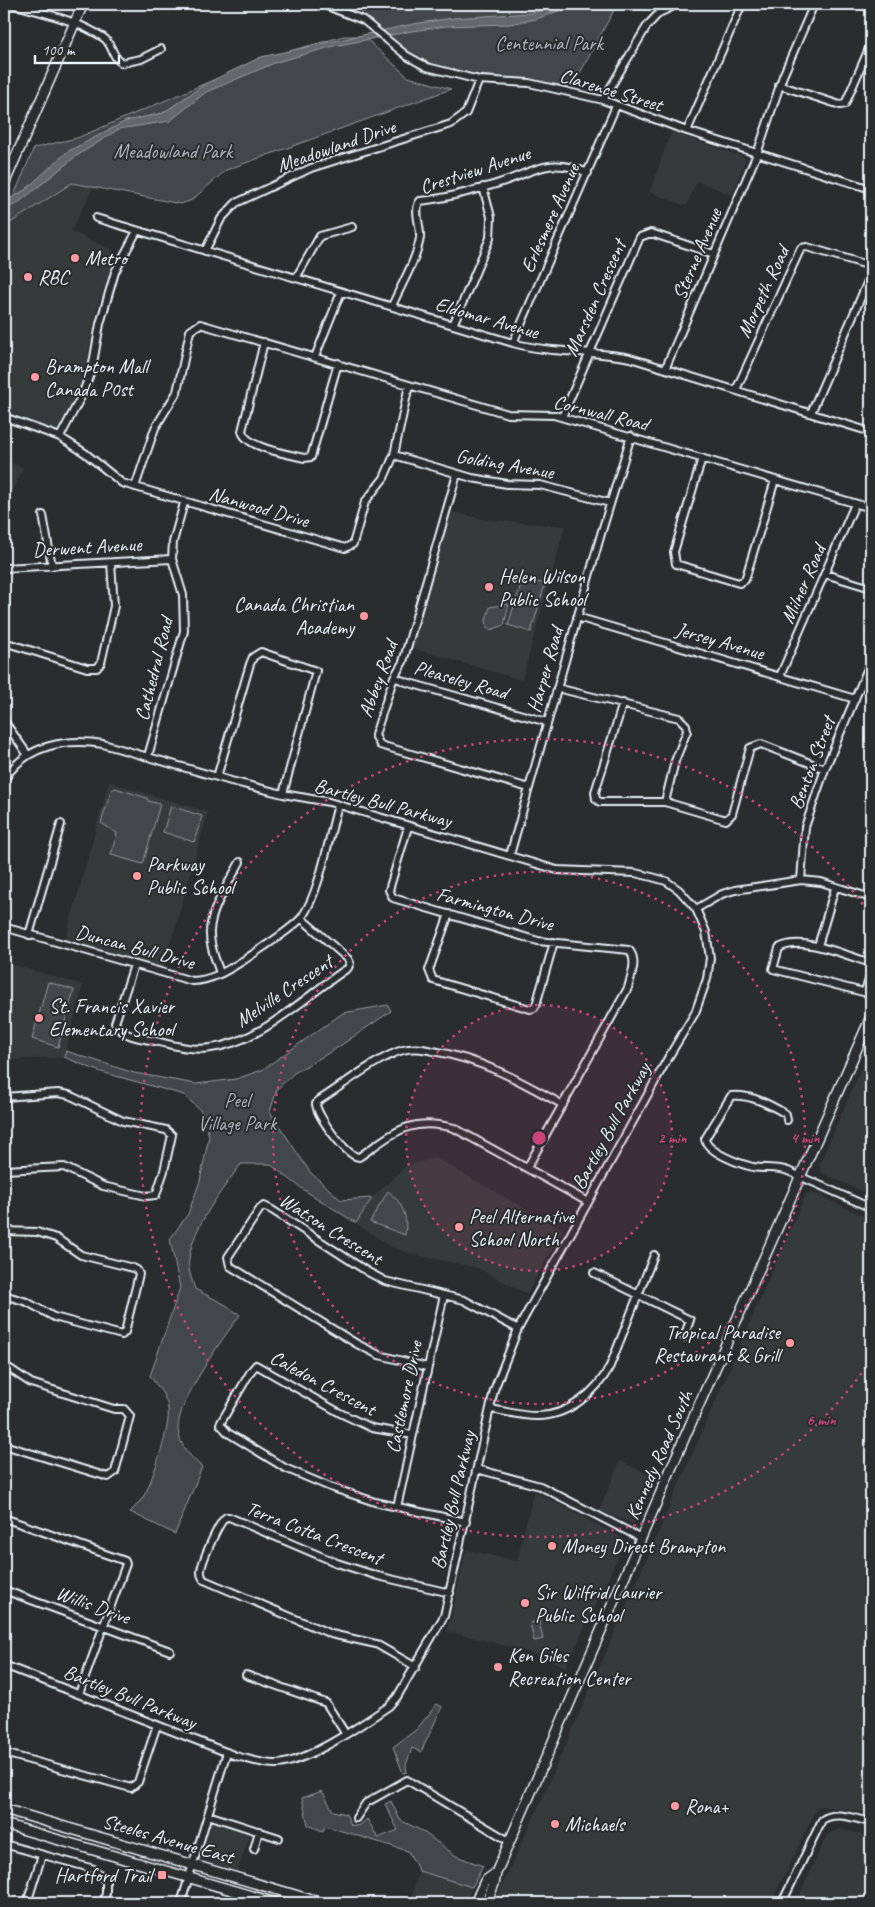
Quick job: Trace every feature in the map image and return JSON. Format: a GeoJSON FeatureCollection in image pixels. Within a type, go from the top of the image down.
{"type":"FeatureCollection","features":[{"type":"Feature","properties":{"kind":"main road"},"geometry":{"type":"LineString","coordinates":[[4,184],[83,4]]}},
{"type":"Feature","properties":{"kind":"main road","name":"Kennedy Road South"},"geometry":{"type":"LineString","coordinates":[[475,1903],[485,1881],[496,1873],[641,1538],[871,1017]]}},
{"type":"Feature","properties":{"kind":"main road","name":"Steeles Avenue East"},"geometry":{"type":"LineString","coordinates":[[4,1809],[322,1903]]}},
{"type":"Feature","properties":{"kind":"main road","name":"Steeles Avenue East"},"geometry":{"type":"LineString","coordinates":[[4,1824],[276,1903]]}},
{"type":"Feature","properties":{"kind":"main road"},"geometry":{"type":"LineString","coordinates":[[486,1903],[494,1884],[496,1873]]}},
{"type":"Feature","properties":{"kind":"street"},"geometry":{"type":"LineString","coordinates":[[12,4],[74,23],[108,41],[117,60],[122,63],[141,59],[161,50]]}},
{"type":"Feature","properties":{"kind":"street","name":"Clarence Street"},"geometry":{"type":"LineString","coordinates":[[326,4],[352,14],[372,26],[388,42],[427,67],[479,80],[530,83],[603,100],[687,131],[871,189]]}},
{"type":"Feature","properties":{"kind":"street"},"geometry":{"type":"LineString","coordinates":[[687,131],[742,4]]}},
{"type":"Feature","properties":{"kind":"street","name":"Sterne Avenue"},"geometry":{"type":"LineString","coordinates":[[666,367],[757,154],[779,86],[814,4]]}},
{"type":"Feature","properties":{"kind":"street"},"geometry":{"type":"LineString","coordinates":[[603,100],[647,26],[659,13],[676,5]]}},
{"type":"Feature","properties":{"kind":"street"},"geometry":{"type":"LineString","coordinates":[[779,86],[840,106],[845,104],[871,44]]}},
{"type":"Feature","properties":{"kind":"street","name":"Meadowland Drive"},"geometry":{"type":"LineString","coordinates":[[206,251],[221,219],[236,204],[311,168],[451,124],[466,112],[472,103],[479,80]]}},
{"type":"Feature","properties":{"kind":"street","name":"Erlesmere Avenue"},"geometry":{"type":"LineString","coordinates":[[513,343],[616,106]]}},
{"type":"Feature","properties":{"kind":"street","name":"Crestview Avenue"},"geometry":{"type":"LineString","coordinates":[[392,306],[418,246],[420,224],[417,205],[420,201],[496,184],[547,164],[558,164],[588,173]]}},
{"type":"Feature","properties":{"kind":"street"},"geometry":{"type":"LineString","coordinates":[[453,326],[490,238],[491,217],[483,187]]}},
{"type":"Feature","properties":{"kind":"street","name":"Eldomar Avenue"},"geometry":{"type":"LineString","coordinates":[[96,218],[513,343],[549,351],[588,352],[630,358],[666,367],[871,432]]}},
{"type":"Feature","properties":{"kind":"street"},"geometry":{"type":"LineString","coordinates":[[296,278],[320,236],[352,227]]}},
{"type":"Feature","properties":{"kind":"street"},"geometry":{"type":"LineString","coordinates":[[60,437],[81,397],[92,369],[100,324],[115,272],[137,231]]}},
{"type":"Feature","properties":{"kind":"street","name":"Marsden Crescent"},"geometry":{"type":"LineString","coordinates":[[562,417],[588,352],[643,234],[651,233],[714,254]]}},
{"type":"Feature","properties":{"kind":"street","name":"Morpeth Road"},"geometry":{"type":"LineString","coordinates":[[736,390],[798,251],[804,246],[871,266]]}},
{"type":"Feature","properties":{"kind":"street"},"geometry":{"type":"LineString","coordinates":[[811,413],[871,274]]}},
{"type":"Feature","properties":{"kind":"street"},"geometry":{"type":"LineString","coordinates":[[315,357],[342,292]]}},
{"type":"Feature","properties":{"kind":"street","name":"Cornwall Road"},"geometry":{"type":"LineString","coordinates":[[135,487],[154,428],[177,392],[185,350],[192,327],[200,324],[508,414],[562,417],[871,508]]}},
{"type":"Feature","properties":{"kind":"street"},"geometry":{"type":"LineString","coordinates":[[264,342],[242,431],[251,443],[268,448],[304,458],[311,458],[338,363]]}},
{"type":"Feature","properties":{"kind":"street","name":"Nanwood Drive"},"geometry":{"type":"LineString","coordinates":[[4,417],[60,437],[85,453],[116,479],[135,487],[334,546],[350,547],[355,540],[365,502],[384,478],[394,455],[410,385]]}},
{"type":"Feature","properties":{"kind":"street","name":"Harper Road"},"geometry":{"type":"LineString","coordinates":[[510,855],[577,617],[631,436]]}},
{"type":"Feature","properties":{"kind":"street","name":"Golding Avenue"},"geometry":{"type":"LineString","coordinates":[[394,455],[457,474],[507,484],[540,485],[610,503]]}},
{"type":"Feature","properties":{"kind":"street"},"geometry":{"type":"LineString","coordinates":[[702,458],[674,552],[674,559],[676,564],[708,574],[739,583],[745,580],[775,480]]}},
{"type":"Feature","properties":{"kind":"street","name":"Abbey Road"},"geometry":{"type":"LineString","coordinates":[[457,474],[403,662],[394,677],[375,735],[380,745],[529,788]]}},
{"type":"Feature","properties":{"kind":"street","name":"Cathedral Road"},"geometry":{"type":"LineString","coordinates":[[148,756],[184,631],[183,595],[172,559],[173,542],[184,503]]}},
{"type":"Feature","properties":{"kind":"street","name":"Milner Road"},"geometry":{"type":"LineString","coordinates":[[780,676],[855,504]]}},
{"type":"Feature","properties":{"kind":"street"},"geometry":{"type":"LineString","coordinates":[[43,515],[52,566]]}},
{"type":"Feature","properties":{"kind":"street","name":"Derwent Avenue"},"geometry":{"type":"LineString","coordinates":[[4,568],[172,559]]}},
{"type":"Feature","properties":{"kind":"street"},"geometry":{"type":"LineString","coordinates":[[4,642],[87,668],[97,668],[101,663],[114,606],[111,563]]}},
{"type":"Feature","properties":{"kind":"street"},"geometry":{"type":"LineString","coordinates":[[825,574],[871,588]]}},
{"type":"Feature","properties":{"kind":"street","name":"Jersey Avenue"},"geometry":{"type":"LineString","coordinates":[[577,617],[854,699]]}},
{"type":"Feature","properties":{"kind":"street"},"geometry":{"type":"LineString","coordinates":[[217,777],[253,656],[261,652],[316,671],[283,794]]}},
{"type":"Feature","properties":{"kind":"street","name":"Benton Street"},"geometry":{"type":"LineString","coordinates":[[801,880],[805,827],[826,769],[871,661]]}},
{"type":"Feature","properties":{"kind":"street","name":"Pleaseley Road"},"geometry":{"type":"LineString","coordinates":[[394,677],[547,722]]}},
{"type":"Feature","properties":{"kind":"street"},"geometry":{"type":"LineString","coordinates":[[557,688],[679,718],[686,725],[687,732],[675,761],[665,802]]}},
{"type":"Feature","properties":{"kind":"street"},"geometry":{"type":"LineString","coordinates":[[623,703],[595,792],[596,800],[600,802],[665,802],[726,820],[731,817],[750,748],[761,744],[826,769]]}},
{"type":"Feature","properties":{"kind":"street"},"geometry":{"type":"LineString","coordinates":[[4,722],[28,755]]}},
{"type":"Feature","properties":{"kind":"street","name":"Bartley Bull Parkway"},"geometry":{"type":"LineString","coordinates":[[4,780],[13,766],[28,755],[57,743],[83,741],[148,756],[217,777],[283,794],[338,805],[558,870],[634,873],[666,881],[679,890],[696,909],[710,946],[708,979],[695,1013],[672,1050],[518,1329],[503,1363],[490,1409],[450,1593],[438,1631],[397,1697],[389,1706],[295,1760],[279,1764],[259,1762],[227,1752],[4,1666]]}},
{"type":"Feature","properties":{"kind":"street"},"geometry":{"type":"LineString","coordinates":[[301,918],[319,876],[338,805]]}},
{"type":"Feature","properties":{"kind":"street"},"geometry":{"type":"LineString","coordinates":[[29,935],[61,824]]}},
{"type":"Feature","properties":{"kind":"street","name":"Farmington Drive"},"geometry":{"type":"LineString","coordinates":[[408,827],[390,895],[399,900],[538,941],[630,950],[634,960],[628,988],[527,1168]]}},
{"type":"Feature","properties":{"kind":"street"},"geometry":{"type":"LineString","coordinates":[[220,974],[210,939],[210,925],[240,862]]}},
{"type":"Feature","properties":{"kind":"street"},"geometry":{"type":"LineString","coordinates":[[696,909],[722,894],[735,890],[801,880],[821,882],[871,898]]}},
{"type":"Feature","properties":{"kind":"street"},"geometry":{"type":"LineString","coordinates":[[818,946],[835,888]]}},
{"type":"Feature","properties":{"kind":"street"},"geometry":{"type":"LineString","coordinates":[[449,914],[429,970],[433,980],[530,1009],[536,1005],[554,942]]}},
{"type":"Feature","properties":{"kind":"street","name":"Melville Crescent"},"geometry":{"type":"LineString","coordinates":[[134,965],[115,1023],[118,1029],[137,1038],[190,1048],[210,1049],[229,1045],[261,1030],[348,968],[350,963],[348,959],[301,918]]}},
{"type":"Feature","properties":{"kind":"street","name":"Duncan Bull Drive"},"geometry":{"type":"LineString","coordinates":[[4,927],[192,981],[201,981],[220,974],[254,953],[301,918]]}},
{"type":"Feature","properties":{"kind":"street"},"geometry":{"type":"LineString","coordinates":[[871,963],[818,946],[785,944],[778,948],[774,969],[868,992],[871,974]]}},
{"type":"Feature","properties":{"kind":"street"},"geometry":{"type":"LineString","coordinates":[[563,1105],[512,1076],[488,1066],[447,1053],[414,1048],[392,1054],[318,1100],[316,1104],[320,1116],[345,1150],[354,1157],[359,1157],[398,1130],[414,1124],[435,1123],[454,1128],[588,1202]]}},
{"type":"Feature","properties":{"kind":"street"},"geometry":{"type":"LineString","coordinates":[[4,1097],[58,1093],[69,1095],[123,1121],[166,1130],[172,1135],[164,1171],[156,1195],[146,1196],[103,1186],[64,1166],[4,1170]]}},
{"type":"Feature","properties":{"kind":"street"},"geometry":{"type":"LineString","coordinates":[[787,1120],[786,1114],[771,1105],[741,1095],[731,1096],[705,1138],[706,1143],[711,1150],[752,1167],[779,1168],[871,1208]]}},
{"type":"Feature","properties":{"kind":"street","name":"Watson Crescent"},"geometry":{"type":"LineString","coordinates":[[427,1367],[379,1355],[357,1344],[230,1266],[228,1257],[260,1209],[264,1206],[385,1281],[464,1300],[518,1329]]}},
{"type":"Feature","properties":{"kind":"street"},"geometry":{"type":"LineString","coordinates":[[4,1231],[37,1232],[56,1238],[81,1255],[133,1268],[139,1274],[125,1332],[122,1335],[54,1317],[27,1302],[4,1295]]}},
{"type":"Feature","properties":{"kind":"street"},"geometry":{"type":"LineString","coordinates":[[490,1409],[545,1415],[555,1413],[581,1400],[606,1375],[654,1255]]}},
{"type":"Feature","properties":{"kind":"street"},"geometry":{"type":"LineString","coordinates":[[594,1273],[690,1320],[684,1337]]}},
{"type":"Feature","properties":{"kind":"street","name":"Castlemore Drive"},"geometry":{"type":"LineString","coordinates":[[397,1507],[444,1295]]}},
{"type":"Feature","properties":{"kind":"street","name":"Caledon Crescent"},"geometry":{"type":"LineString","coordinates":[[413,1435],[372,1428],[340,1413],[256,1365],[250,1370],[220,1424],[228,1433],[285,1468],[330,1487],[375,1502],[466,1522]]}},
{"type":"Feature","properties":{"kind":"street"},"geometry":{"type":"LineString","coordinates":[[4,1366],[31,1383],[114,1409],[124,1409],[130,1416],[115,1472],[108,1477],[4,1445]]}},
{"type":"Feature","properties":{"kind":"street"},"geometry":{"type":"LineString","coordinates":[[477,1469],[540,1486],[641,1538]]}},
{"type":"Feature","properties":{"kind":"street","name":"Terra Cotta Crescent"},"geometry":{"type":"LineString","coordinates":[[416,1667],[376,1644],[332,1634],[204,1580],[201,1576],[202,1568],[220,1524],[226,1516],[337,1564],[450,1593]]}},
{"type":"Feature","properties":{"kind":"street"},"geometry":{"type":"LineString","coordinates":[[4,1518],[125,1561],[126,1564],[79,1694]]}},
{"type":"Feature","properties":{"kind":"street","name":"Willis Drive"},"geometry":{"type":"LineString","coordinates":[[4,1590],[170,1651]]}},
{"type":"Feature","properties":{"kind":"street"},"geometry":{"type":"LineString","coordinates":[[246,1675],[326,1703],[345,1733]]}},
{"type":"Feature","properties":{"kind":"street"},"geometry":{"type":"LineString","coordinates":[[4,1753],[131,1788],[138,1782],[157,1725]]}},
{"type":"Feature","properties":{"kind":"street"},"geometry":{"type":"LineString","coordinates":[[181,1903],[227,1752]]}},
{"type":"Feature","properties":{"kind":"street"},"geometry":{"type":"LineString","coordinates":[[356,1818],[366,1803],[407,1780],[509,1841]]}},
{"type":"Feature","properties":{"kind":"street"},"geometry":{"type":"LineString","coordinates":[[208,1815],[279,1838]]}},
{"type":"Feature","properties":{"kind":"street"},"geometry":{"type":"LineString","coordinates":[[782,1903],[822,1820],[832,1815],[839,1815],[871,1822]]}},
{"type":"Feature","properties":{"kind":"street"},"geometry":{"type":"LineString","coordinates":[[254,1849],[259,1831]]}},
{"type":"Feature","properties":{"kind":"street"},"geometry":{"type":"LineString","coordinates":[[4,1844],[94,1869],[101,1874],[106,1886],[103,1903]]}},
{"type":"Feature","properties":{"kind":"street"},"geometry":{"type":"LineString","coordinates":[[27,1903],[42,1855]]}},
{"type":"Feature","properties":{"kind":"shaded area"},"geometry":{"type":"Polygon","coordinates":[[[561,4],[578,4],[536,19],[510,24],[446,26],[412,31],[334,46],[277,62],[206,92],[170,121],[119,129],[75,157],[17,204],[4,209],[4,202],[25,190],[67,152],[126,121],[163,113],[205,84],[261,57],[413,24],[453,18],[530,13],[561,4]]]}},
{"type":"Feature","properties":{"kind":"shaded area"},"geometry":{"type":"Polygon","coordinates":[[[671,132],[746,158],[732,195],[697,181],[686,206],[650,192],[671,132]]]}},
{"type":"Feature","properties":{"kind":"shaded area"},"geometry":{"type":"Polygon","coordinates":[[[72,183],[93,188],[71,231],[116,252],[97,308],[83,381],[59,433],[4,409],[4,227],[72,183]]]}},
{"type":"Feature","properties":{"kind":"shaded area"},"geometry":{"type":"Polygon","coordinates":[[[4,460],[23,468],[4,511],[4,460]]]}},
{"type":"Feature","properties":{"kind":"shaded area","name":"Helen Wilson Public School"},"geometry":{"type":"Polygon","coordinates":[[[452,512],[486,520],[565,526],[522,680],[412,648],[452,512]]]}},
{"type":"Feature","properties":{"kind":"shaded area","name":"Parkway Public School"},"geometry":{"type":"Polygon","coordinates":[[[109,782],[208,812],[163,969],[65,940],[109,782]]]}},
{"type":"Feature","properties":{"kind":"shaded area","name":"St. Francis Xavier Elementary School"},"geometry":{"type":"Polygon","coordinates":[[[4,962],[83,985],[64,1057],[4,1060],[4,962]]]}},
{"type":"Feature","properties":{"kind":"shaded area"},"geometry":{"type":"Polygon","coordinates":[[[871,1046],[871,1195],[822,1173],[819,1166],[871,1046]]]}},
{"type":"Feature","properties":{"kind":"shaded area","name":"Peel Alternative School North"},"geometry":{"type":"Polygon","coordinates":[[[435,1158],[563,1230],[527,1294],[478,1268],[412,1254],[391,1247],[356,1223],[372,1198],[406,1166],[435,1158]]]}},
{"type":"Feature","properties":{"kind":"shaded area"},"geometry":{"type":"Polygon","coordinates":[[[811,1192],[871,1219],[871,1813],[818,1806],[771,1903],[494,1903],[542,1799],[806,1194],[811,1192]]]}},
{"type":"Feature","properties":{"kind":"shaded area"},"geometry":{"type":"Polygon","coordinates":[[[620,1461],[655,1478],[634,1524],[599,1511],[620,1461]]]}},
{"type":"Feature","properties":{"kind":"shaded area","name":"Sir Wilfrid Laurier Public School"},"geometry":{"type":"Polygon","coordinates":[[[534,1491],[626,1540],[566,1667],[523,1650],[446,1631],[452,1615],[466,1550],[517,1561],[534,1491]]]}},
{"type":"Feature","properties":{"kind":"shaded area"},"geometry":{"type":"Polygon","coordinates":[[[212,1820],[250,1833],[238,1871],[207,1861],[204,1857],[203,1851],[212,1820]]]}},
{"type":"Feature","properties":{"kind":"shaded area"},"geometry":{"type":"Polygon","coordinates":[[[839,1829],[871,1836],[871,1903],[796,1903],[827,1835],[839,1829]]]}},
{"type":"Feature","properties":{"kind":"shaded area"},"geometry":{"type":"Polygon","coordinates":[[[419,1871],[472,1887],[466,1903],[410,1903],[419,1871]]]}},
{"type":"Feature","properties":{"kind":"green space","name":"Centennial Park"},"geometry":{"type":"Polygon","coordinates":[[[366,4],[620,4],[614,10],[573,86],[569,86],[472,74],[422,63],[398,48],[361,13],[366,4]]]}},
{"type":"Feature","properties":{"kind":"green space","name":"Meadowland Park"},"geometry":{"type":"Polygon","coordinates":[[[344,36],[363,36],[408,77],[451,89],[226,170],[192,200],[181,204],[72,183],[4,227],[4,219],[34,148],[77,138],[265,58],[344,36]]]}},
{"type":"Feature","properties":{"kind":"green space"},"geometry":{"type":"Polygon","coordinates":[[[523,578],[545,584],[531,632],[508,625],[523,578]]]}},
{"type":"Feature","properties":{"kind":"green space"},"geometry":{"type":"Polygon","coordinates":[[[509,604],[504,625],[491,630],[487,627],[486,620],[490,607],[509,604]]]}},
{"type":"Feature","properties":{"kind":"green space"},"geometry":{"type":"Polygon","coordinates":[[[115,788],[160,804],[143,864],[111,855],[117,833],[101,823],[111,791],[115,788]]]}},
{"type":"Feature","properties":{"kind":"green space"},"geometry":{"type":"Polygon","coordinates":[[[171,806],[202,816],[194,842],[163,832],[171,806]]]}},
{"type":"Feature","properties":{"kind":"green space"},"geometry":{"type":"Polygon","coordinates":[[[48,982],[74,990],[58,1047],[32,1039],[48,982]]]}},
{"type":"Feature","properties":{"kind":"green space","name":"Peel Village Park"},"geometry":{"type":"Polygon","coordinates":[[[388,1005],[391,1011],[334,1050],[294,1073],[277,1089],[270,1112],[310,1172],[341,1200],[372,1198],[356,1223],[304,1190],[270,1164],[241,1164],[209,1209],[196,1234],[191,1247],[189,1263],[195,1289],[226,1305],[240,1315],[202,1370],[180,1417],[178,1429],[183,1446],[202,1467],[175,1534],[130,1512],[145,1494],[157,1465],[167,1427],[168,1409],[166,1400],[150,1376],[180,1288],[170,1239],[188,1214],[200,1181],[209,1136],[203,1113],[184,1095],[98,1071],[64,1057],[66,1051],[134,1073],[196,1084],[236,1079],[262,1070],[343,1013],[388,1005]]]}},
{"type":"Feature","properties":{"kind":"green space"},"geometry":{"type":"Polygon","coordinates":[[[388,1191],[401,1205],[403,1210],[406,1222],[405,1235],[370,1222],[388,1191]]]}},
{"type":"Feature","properties":{"kind":"green space"},"geometry":{"type":"Polygon","coordinates":[[[539,1621],[543,1639],[534,1641],[530,1623],[539,1621]]]}},
{"type":"Feature","properties":{"kind":"green space"},"geometry":{"type":"Polygon","coordinates":[[[437,1704],[442,1707],[421,1752],[412,1748],[406,1765],[407,1772],[403,1773],[393,1747],[417,1729],[437,1704]]]}},
{"type":"Feature","properties":{"kind":"green space"},"geometry":{"type":"Polygon","coordinates":[[[322,1791],[333,1811],[346,1814],[351,1825],[359,1826],[367,1819],[378,1838],[398,1830],[385,1804],[391,1801],[400,1820],[422,1831],[456,1856],[483,1866],[472,1887],[419,1871],[408,1851],[325,1826],[323,1831],[308,1825],[302,1798],[322,1791]]]}},
{"type":"Feature","properties":{"kind":"place","name":"Metro"},"geometry":{"type":"Point","coordinates":[75,258]}},
{"type":"Feature","properties":{"kind":"place","name":"RBC"},"geometry":{"type":"Point","coordinates":[28,277]}},
{"type":"Feature","properties":{"kind":"place","name":"Brampton Mall Canada P0st"},"geometry":{"type":"Point","coordinates":[35,377]}},
{"type":"Feature","properties":{"kind":"place","name":"Helen Wilson Public School"},"geometry":{"type":"Point","coordinates":[489,587]}},
{"type":"Feature","properties":{"kind":"place","name":"Canada Christian Academy"},"geometry":{"type":"Point","coordinates":[364,616]}},
{"type":"Feature","properties":{"kind":"place","name":"Parkway Public School"},"geometry":{"type":"Point","coordinates":[137,876]}},
{"type":"Feature","properties":{"kind":"place","name":"St. Francis Xavier Elementary School"},"geometry":{"type":"Point","coordinates":[39,1018]}},
{"type":"Feature","properties":{"kind":"place","name":"Peel Alternative School North"},"geometry":{"type":"Point","coordinates":[459,1227]}},
{"type":"Feature","properties":{"kind":"place","name":"Tropical Paradise Restaurant & Grill"},"geometry":{"type":"Point","coordinates":[790,1343]}},
{"type":"Feature","properties":{"kind":"place","name":"Money Direct Brampton"},"geometry":{"type":"Point","coordinates":[552,1546]}},
{"type":"Feature","properties":{"kind":"place","name":"Sir Wilfrid Laurier Public School"},"geometry":{"type":"Point","coordinates":[525,1603]}},
{"type":"Feature","properties":{"kind":"place","name":"Ken Giles Recreation Center"},"geometry":{"type":"Point","coordinates":[498,1667]}},
{"type":"Feature","properties":{"kind":"place","name":"Rona+"},"geometry":{"type":"Point","coordinates":[675,1806]}},
{"type":"Feature","properties":{"kind":"place","name":"Michaels"},"geometry":{"type":"Point","coordinates":[555,1824]}},
{"type":"Feature","properties":{"kind":"place","name":"Hartford Trail"},"geometry":{"type":"Point","coordinates":[162,1875]}}]}
